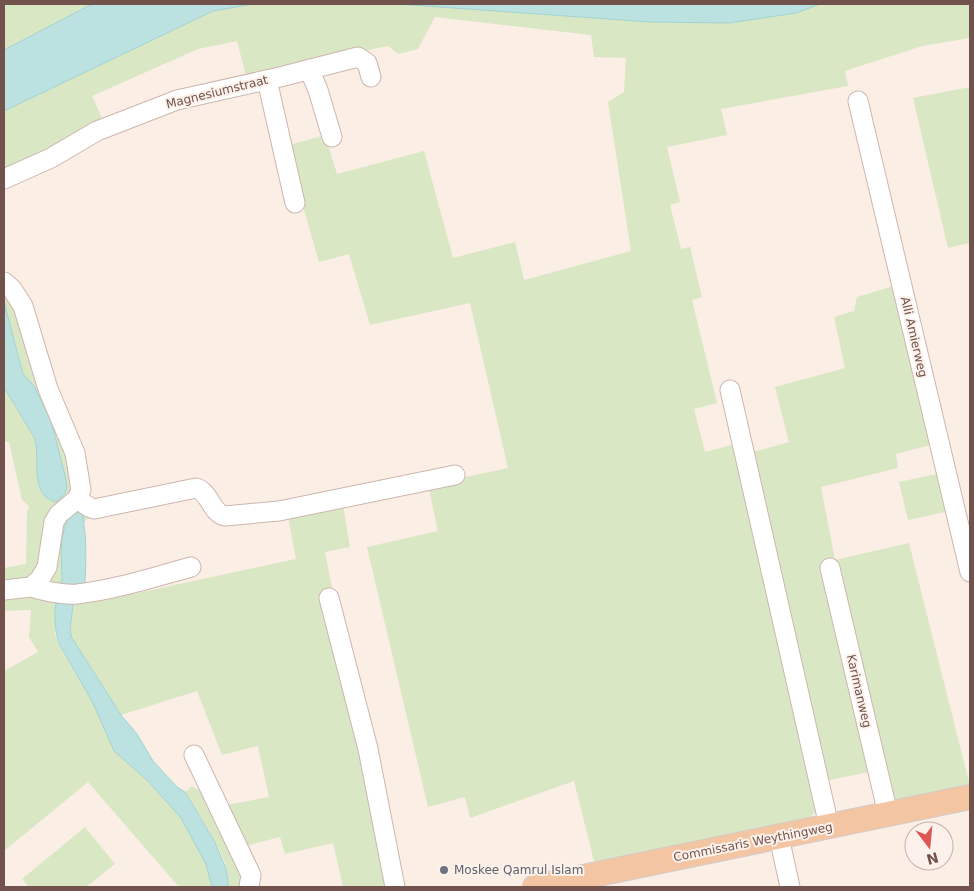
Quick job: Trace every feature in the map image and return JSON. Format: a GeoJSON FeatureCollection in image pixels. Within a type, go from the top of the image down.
{"type":"FeatureCollection","features":[{"type":"Feature","properties":{"kind":"main road","name":"Commissaris Weythingweg"},"geometry":{"type":"LineString","coordinates":[[535,887],[970,797]]}},
{"type":"Feature","properties":{"kind":"street","name":"Magnesiumstraat"},"geometry":{"type":"LineString","coordinates":[[4,180],[51,158],[97,131],[177,100],[358,57],[367,63],[370,77]]}},
{"type":"Feature","properties":{"kind":"street"},"geometry":{"type":"LineString","coordinates":[[309,69],[318,90],[332,137]]}},
{"type":"Feature","properties":{"kind":"street"},"geometry":{"type":"LineString","coordinates":[[267,80],[295,203]]}},
{"type":"Feature","properties":{"kind":"street","name":"Alli Amierweg"},"geometry":{"type":"LineString","coordinates":[[858,101],[970,572]]}},
{"type":"Feature","properties":{"kind":"street"},"geometry":{"type":"LineString","coordinates":[[4,282],[12,289],[23,306],[48,389],[75,454],[81,490],[77,499],[59,514],[54,522],[47,567],[40,579],[31,587]]}},
{"type":"Feature","properties":{"kind":"street"},"geometry":{"type":"LineString","coordinates":[[730,390],[829,826]]}},
{"type":"Feature","properties":{"kind":"street"},"geometry":{"type":"LineString","coordinates":[[77,499],[89,508],[94,508],[199,488],[218,513],[225,516],[279,511],[455,475]]}},
{"type":"Feature","properties":{"kind":"street"},"geometry":{"type":"LineString","coordinates":[[4,590],[31,587],[67,594],[101,590],[190,568]]}},
{"type":"Feature","properties":{"kind":"street","name":"Karimanweg"},"geometry":{"type":"LineString","coordinates":[[830,568],[888,814]]}},
{"type":"Feature","properties":{"kind":"street"},"geometry":{"type":"LineString","coordinates":[[329,598],[368,749],[395,887]]}},
{"type":"Feature","properties":{"kind":"street"},"geometry":{"type":"LineString","coordinates":[[194,755],[251,875],[249,887]]}},
{"type":"Feature","properties":{"kind":"street"},"geometry":{"type":"LineString","coordinates":[[779,837],[790,887]]}},
{"type":"Feature","properties":{"kind":"green space"},"geometry":{"type":"Polygon","coordinates":[[[4,4],[92,4],[4,50],[4,4]]]}},
{"type":"Feature","properties":{"kind":"green space"},"geometry":{"type":"Polygon","coordinates":[[[253,4],[397,4],[650,22],[729,23],[796,13],[820,4],[970,4],[970,38],[922,46],[845,71],[848,86],[721,109],[727,135],[667,147],[680,202],[670,205],[681,249],[690,247],[702,297],[692,300],[717,403],[694,409],[705,452],[736,444],[817,810],[807,820],[595,865],[574,781],[470,818],[465,797],[428,807],[367,547],[438,531],[428,485],[508,468],[470,303],[370,325],[349,254],[319,262],[286,146],[325,135],[337,174],[424,151],[453,258],[515,242],[524,280],[631,251],[608,102],[624,92],[626,58],[594,57],[591,35],[435,17],[418,49],[398,54],[388,46],[311,62],[247,80],[237,41],[198,49],[92,96],[104,122],[4,175],[4,111],[213,11],[253,4]]]}},
{"type":"Feature","properties":{"kind":"green space"},"geometry":{"type":"Polygon","coordinates":[[[970,87],[970,243],[948,248],[913,98],[970,87]]]}},
{"type":"Feature","properties":{"kind":"green space"},"geometry":{"type":"Polygon","coordinates":[[[897,285],[934,444],[896,454],[898,468],[821,487],[835,560],[909,543],[970,786],[890,804],[874,771],[824,781],[750,453],[789,442],[775,387],[845,368],[834,317],[854,311],[857,297],[897,285]]]}},
{"type":"Feature","properties":{"kind":"green space"},"geometry":{"type":"Polygon","coordinates":[[[4,288],[9,293],[72,463],[71,492],[40,565],[28,579],[4,585],[4,568],[26,564],[27,512],[29,506],[22,500],[9,442],[4,442],[4,387],[34,437],[37,451],[39,488],[42,493],[56,502],[65,493],[67,487],[51,421],[34,386],[23,374],[4,302],[4,288]]]}},
{"type":"Feature","properties":{"kind":"green space"},"geometry":{"type":"Polygon","coordinates":[[[941,473],[950,511],[908,520],[899,482],[941,473]]]}},
{"type":"Feature","properties":{"kind":"green space"},"geometry":{"type":"Polygon","coordinates":[[[343,505],[350,547],[325,552],[390,887],[343,887],[333,843],[285,854],[280,837],[242,847],[222,806],[269,797],[258,746],[222,755],[197,691],[121,715],[72,638],[70,630],[74,597],[100,601],[296,559],[288,516],[343,505]]]}},
{"type":"Feature","properties":{"kind":"green space"},"geometry":{"type":"Polygon","coordinates":[[[76,509],[90,517],[83,523],[83,518],[60,589],[42,586],[60,524],[76,509]]]}},
{"type":"Feature","properties":{"kind":"green space"},"geometry":{"type":"Polygon","coordinates":[[[60,596],[55,634],[58,644],[93,703],[114,751],[148,781],[181,818],[206,864],[212,887],[179,887],[88,782],[4,851],[4,671],[38,652],[29,637],[31,610],[4,611],[4,598],[60,596]]]}},
{"type":"Feature","properties":{"kind":"green space"},"geometry":{"type":"Polygon","coordinates":[[[192,786],[207,796],[239,855],[243,887],[228,887],[228,875],[220,850],[185,792],[192,786]]]}},
{"type":"Feature","properties":{"kind":"green space"},"geometry":{"type":"Polygon","coordinates":[[[85,827],[115,864],[86,887],[29,887],[22,879],[85,827]]]}},
{"type":"Feature","properties":{"kind":"water"},"geometry":{"type":"Polygon","coordinates":[[[92,4],[253,4],[213,11],[4,111],[4,50],[92,4]]]}},
{"type":"Feature","properties":{"kind":"water"},"geometry":{"type":"Polygon","coordinates":[[[397,4],[820,4],[796,13],[729,23],[650,22],[397,4]]]}},
{"type":"Feature","properties":{"kind":"water"},"geometry":{"type":"Polygon","coordinates":[[[4,302],[23,374],[34,386],[51,421],[67,487],[65,494],[56,502],[47,498],[41,491],[38,483],[34,437],[4,387],[4,302]]]}},
{"type":"Feature","properties":{"kind":"water"},"geometry":{"type":"Polygon","coordinates":[[[75,513],[82,513],[84,522],[86,548],[85,583],[60,589],[62,581],[61,554],[63,534],[69,518],[75,513]]]}},
{"type":"Feature","properties":{"kind":"water"},"geometry":{"type":"Polygon","coordinates":[[[74,597],[70,630],[72,638],[153,761],[177,787],[185,792],[215,842],[226,869],[228,887],[212,887],[206,864],[181,818],[148,781],[114,751],[93,703],[59,644],[55,621],[56,604],[60,600],[74,597]]]}},
{"type":"Feature","properties":{"kind":"place","name":"Moskee Qamrul Islam"},"geometry":{"type":"Point","coordinates":[444,870]}}]}
